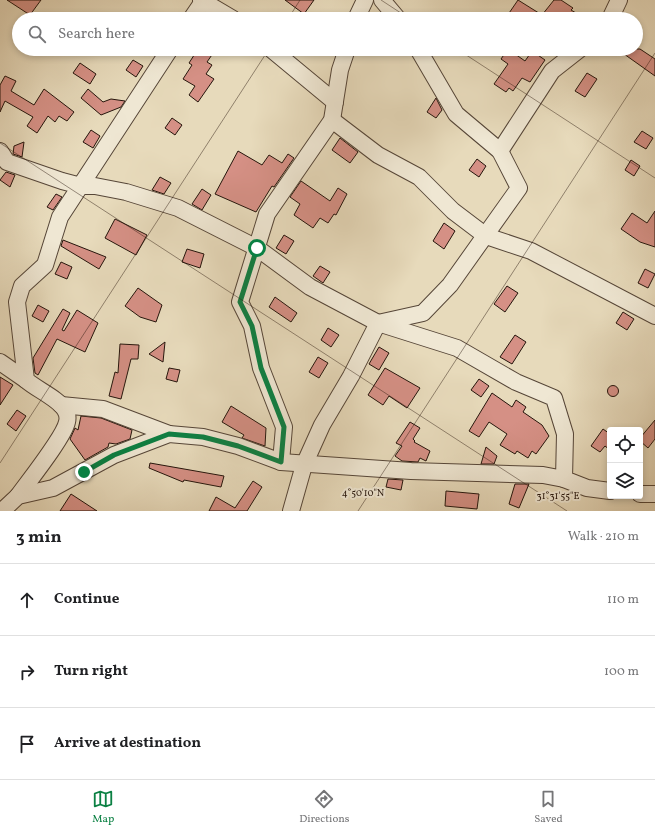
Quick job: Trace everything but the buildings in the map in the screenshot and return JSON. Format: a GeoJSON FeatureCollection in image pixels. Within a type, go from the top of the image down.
{"type":"FeatureCollection","features":[{"type":"Feature","properties":{"kind":"street"},"geometry":{"type":"LineString","coordinates":[[195,12],[202,0],[222,12]]}},
{"type":"Feature","properties":{"kind":"street"},"geometry":{"type":"LineString","coordinates":[[359,12],[365,0]]}},
{"type":"Feature","properties":{"kind":"street"},"geometry":{"type":"LineString","coordinates":[[382,0],[392,12]]}},
{"type":"Feature","properties":{"kind":"street"},"geometry":{"type":"LineString","coordinates":[[613,12],[619,0]]}},
{"type":"Feature","properties":{"kind":"street"},"geometry":{"type":"LineString","coordinates":[[26,380],[17,302],[18,293],[22,286],[45,265],[60,218],[165,56]]}},
{"type":"Feature","properties":{"kind":"street"},"geometry":{"type":"LineString","coordinates":[[279,56],[335,102]]}},
{"type":"Feature","properties":{"kind":"street"},"geometry":{"type":"LineString","coordinates":[[281,462],[284,427],[261,368],[252,326],[240,302],[267,214],[332,120],[340,70],[345,56]]}},
{"type":"Feature","properties":{"kind":"street"},"geometry":{"type":"LineString","coordinates":[[378,323],[423,313],[450,284],[486,236],[519,188],[500,151],[456,114],[422,56]]}},
{"type":"Feature","properties":{"kind":"street"},"geometry":{"type":"LineString","coordinates":[[500,151],[552,71],[571,56]]}},
{"type":"Feature","properties":{"kind":"street"},"geometry":{"type":"LineString","coordinates":[[332,120],[378,155],[419,177],[453,211],[486,236],[531,251],[655,316]]}},
{"type":"Feature","properties":{"kind":"street"},"geometry":{"type":"LineString","coordinates":[[2,159],[81,186],[96,186],[126,192],[178,208],[257,248],[310,287],[378,323],[457,348],[516,382],[554,398],[565,434],[564,479]]}},
{"type":"Feature","properties":{"kind":"street"},"geometry":{"type":"LineString","coordinates":[[292,511],[304,465],[322,426],[351,376],[378,323]]}},
{"type":"Feature","properties":{"kind":"street"},"geometry":{"type":"LineString","coordinates":[[0,362],[26,380],[36,389],[61,405],[67,415],[67,422],[54,445],[18,496],[2,511]]}},
{"type":"Feature","properties":{"kind":"street"},"geometry":{"type":"LineString","coordinates":[[61,405],[103,409],[169,434],[203,437],[238,446],[281,462],[304,465],[496,475],[543,475],[564,479],[587,488],[607,491]]}},
{"type":"Feature","properties":{"kind":"street"},"geometry":{"type":"LineString","coordinates":[[18,496],[53,488],[114,455],[169,434]]}},
{"type":"Feature","properties":{"kind":"street"},"geometry":{"type":"LineString","coordinates":[[643,494],[655,494]]}},
{"type":"Feature","properties":{"kind":"route"},"geometry":{"type":"LineString","coordinates":[[84,472],[114,455],[169,434],[203,437],[238,446],[281,462],[284,427],[261,368],[252,326],[240,302],[257,248]]}}]}
